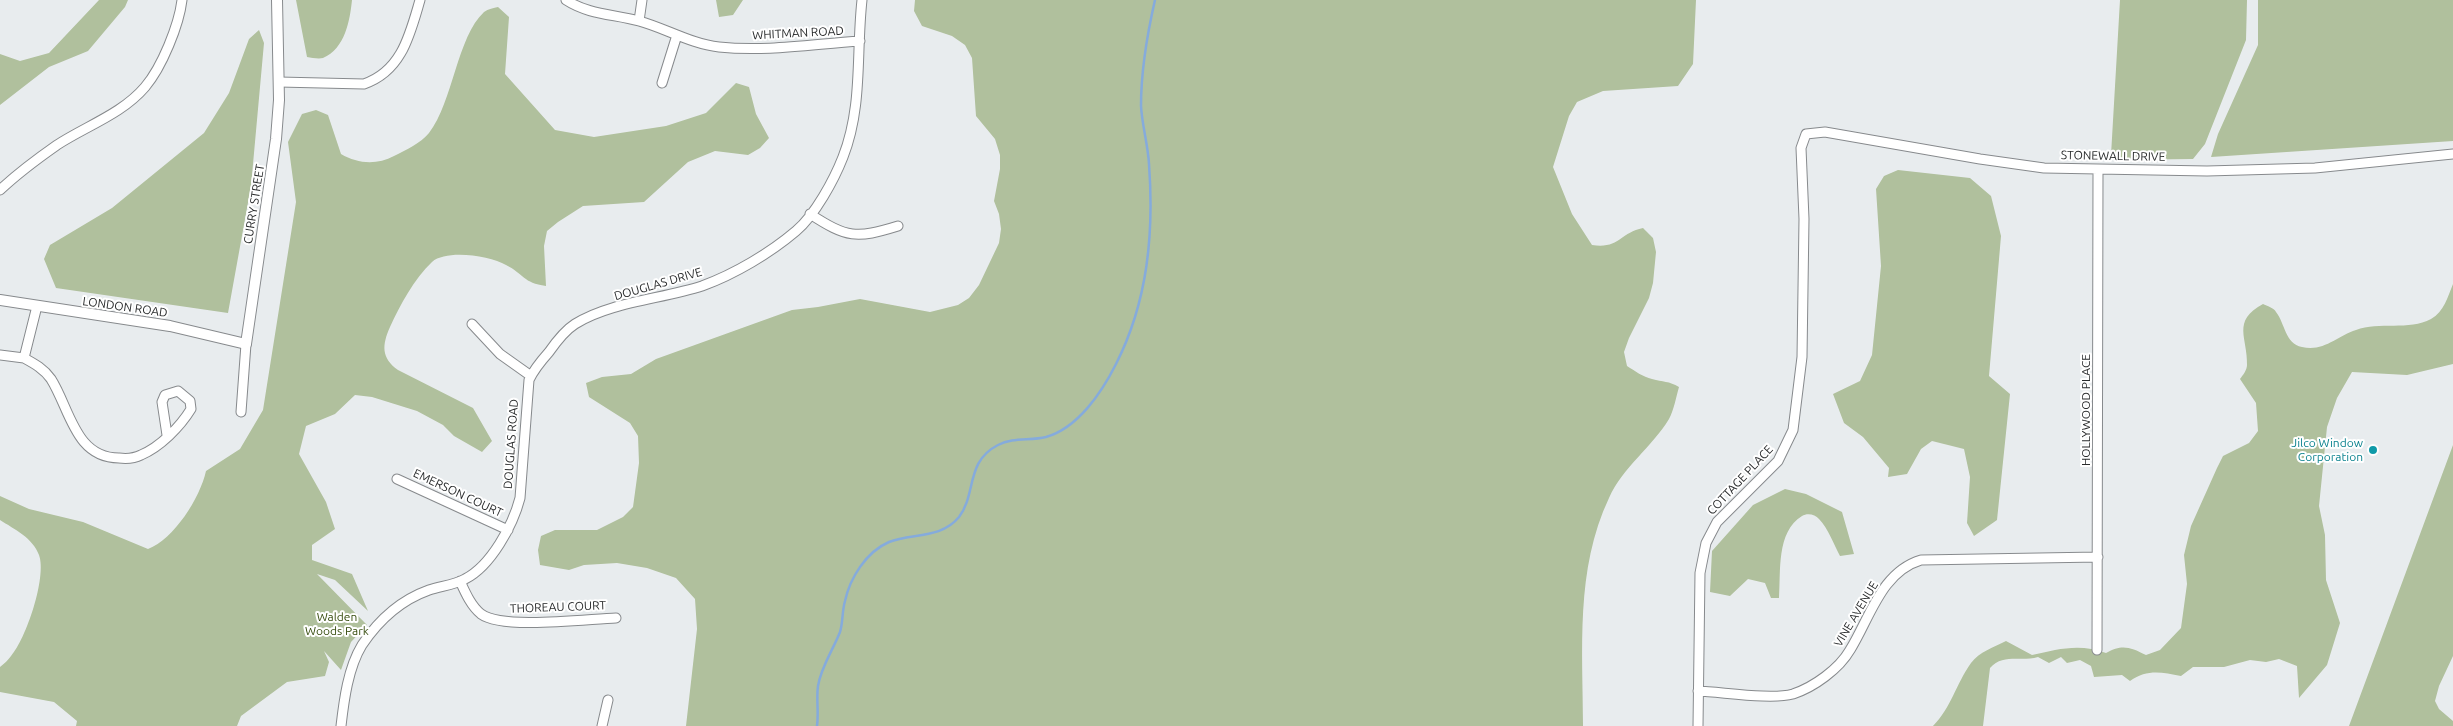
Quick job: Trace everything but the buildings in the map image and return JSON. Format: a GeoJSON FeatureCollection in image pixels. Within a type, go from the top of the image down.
{"type":"FeatureCollection","features":[{"type":"Feature","properties":{"kind":"street"},"geometry":{"type":"LineString","coordinates":[[0,190],[58,145],[114,113],[146,86],[168,47],[180,16],[182,0]]}},
{"type":"Feature","properties":{"kind":"street","name":"CURRY STREET"},"geometry":{"type":"LineString","coordinates":[[241,412],[246,344],[276,139],[278,82],[277,0]]}},
{"type":"Feature","properties":{"kind":"street"},"geometry":{"type":"LineString","coordinates":[[278,82],[364,84],[374,80],[394,66],[411,29],[420,0]]}},
{"type":"Feature","properties":{"kind":"street","name":"WHITMAN ROAD"},"geometry":{"type":"LineString","coordinates":[[566,0],[576,6],[599,14],[639,21],[717,47],[764,49],[860,41]]}},
{"type":"Feature","properties":{"kind":"street"},"geometry":{"type":"LineString","coordinates":[[639,21],[642,0]]}},
{"type":"Feature","properties":{"kind":"street","name":"DOUGLAS DRIVE"},"geometry":{"type":"LineString","coordinates":[[531,376],[563,334],[575,324],[620,307],[702,286],[738,269],[798,230],[835,176],[854,122],[858,96],[862,0]]}},
{"type":"Feature","properties":{"kind":"street"},"geometry":{"type":"LineString","coordinates":[[662,83],[677,35]]}},
{"type":"Feature","properties":{"kind":"street","name":"STONEWALL DRIVE"},"geometry":{"type":"LineString","coordinates":[[1801,162],[1800,148],[1806,134],[1825,132],[1980,160],[2044,168],[2098,170],[2207,171],[2315,168],[2453,154]]}},
{"type":"Feature","properties":{"kind":"street","name":"COTTAGE PLACE"},"geometry":{"type":"LineString","coordinates":[[1698,726],[1700,573],[1706,543],[1717,522],[1778,461],[1794,430],[1802,356],[1804,219],[1801,162]]}},
{"type":"Feature","properties":{"kind":"street","name":"HOLLYWOOD PLACE"},"geometry":{"type":"LineString","coordinates":[[2097,650],[2098,170]]}},
{"type":"Feature","properties":{"kind":"street"},"geometry":{"type":"LineString","coordinates":[[810,214],[830,226],[866,236],[898,226]]}},
{"type":"Feature","properties":{"kind":"street","name":"LONDON ROAD"},"geometry":{"type":"LineString","coordinates":[[0,300],[170,326],[246,344]]}},
{"type":"Feature","properties":{"kind":"street"},"geometry":{"type":"LineString","coordinates":[[24,358],[37,306]]}},
{"type":"Feature","properties":{"kind":"street"},"geometry":{"type":"LineString","coordinates":[[472,324],[500,354],[531,376]]}},
{"type":"Feature","properties":{"kind":"street"},"geometry":{"type":"LineString","coordinates":[[0,355],[24,358],[40,366],[51,380],[79,437],[91,450],[110,458],[133,459],[153,450],[182,422],[191,409],[190,401],[178,391],[165,395],[162,402],[167,435]]}},
{"type":"Feature","properties":{"kind":"street","name":"DOUGLAS ROAD"},"geometry":{"type":"LineString","coordinates":[[460,582],[468,578],[493,554],[515,517],[523,474],[524,424],[531,376]]}},
{"type":"Feature","properties":{"kind":"street","name":"EMERSON COURT"},"geometry":{"type":"LineString","coordinates":[[397,479],[508,530]]}},
{"type":"Feature","properties":{"kind":"street","name":"VINE AVENUE"},"geometry":{"type":"LineString","coordinates":[[1698,691],[1780,696],[1803,690],[1826,676],[1849,652],[1883,590],[1900,570],[1909,563],[1921,560],[2098,556]]}},
{"type":"Feature","properties":{"kind":"street"},"geometry":{"type":"LineString","coordinates":[[341,726],[344,698],[353,666],[361,647],[372,632],[396,609],[413,597],[460,582]]}},
{"type":"Feature","properties":{"kind":"street","name":"THOREAU COURT"},"geometry":{"type":"LineString","coordinates":[[460,582],[471,604],[481,614],[492,619],[510,622],[616,618]]}},
{"type":"Feature","properties":{"kind":"street"},"geometry":{"type":"LineString","coordinates":[[602,726],[608,700]]}},
{"type":"Feature","properties":{"kind":"green space"},"geometry":{"type":"Polygon","coordinates":[[[99,0],[128,0],[125,7],[88,51],[49,67],[0,105],[0,54],[20,61],[49,53],[99,0]]]}},
{"type":"Feature","properties":{"kind":"green space"},"geometry":{"type":"Polygon","coordinates":[[[296,0],[352,0],[348,25],[341,41],[337,48],[323,58],[307,57],[296,0]]]}},
{"type":"Feature","properties":{"kind":"green space"},"geometry":{"type":"Polygon","coordinates":[[[716,0],[743,0],[733,15],[719,17],[716,0]]]}},
{"type":"Feature","properties":{"kind":"green space"},"geometry":{"type":"Polygon","coordinates":[[[915,0],[1696,0],[1693,64],[1678,86],[1603,91],[1577,102],[1569,116],[1553,167],[1572,214],[1592,245],[1601,246],[1614,243],[1629,233],[1643,228],[1653,238],[1656,252],[1653,283],[1649,298],[1624,352],[1627,366],[1633,370],[1649,378],[1679,387],[1669,419],[1615,487],[1598,525],[1586,581],[1583,610],[1583,726],[686,726],[697,629],[695,599],[676,578],[647,568],[617,563],[584,565],[569,570],[540,565],[538,550],[541,536],[555,530],[597,530],[623,517],[633,507],[639,463],[638,436],[630,423],[589,397],[586,383],[602,377],[631,374],[656,359],[792,310],[860,299],[930,312],[958,305],[969,298],[979,285],[999,243],[1001,229],[999,214],[994,201],[1000,169],[1000,155],[995,139],[976,116],[972,58],[965,45],[952,36],[922,26],[914,11],[915,0]]]}},
{"type":"Feature","properties":{"kind":"green space"},"geometry":{"type":"Polygon","coordinates":[[[2120,0],[2247,0],[2246,40],[2205,144],[2193,159],[2113,160],[2111,155],[2120,0]]]}},
{"type":"Feature","properties":{"kind":"green space"},"geometry":{"type":"Polygon","coordinates":[[[2258,0],[2453,0],[2453,141],[2211,157],[2218,134],[2258,45],[2258,0]]]}},
{"type":"Feature","properties":{"kind":"green space","name":"Walden Woods Park"},"geometry":{"type":"Polygon","coordinates":[[[498,7],[509,17],[505,74],[555,130],[594,137],[666,126],[706,113],[736,83],[749,87],[756,114],[769,138],[760,148],[748,155],[715,151],[688,162],[644,202],[583,206],[558,222],[547,231],[544,246],[546,286],[533,283],[512,268],[499,262],[469,255],[439,258],[432,262],[419,276],[403,301],[385,340],[385,351],[388,361],[398,370],[473,408],[492,441],[482,452],[454,436],[443,425],[417,411],[372,397],[355,395],[335,414],[306,426],[299,454],[326,502],[335,529],[312,545],[312,560],[352,574],[368,611],[335,580],[317,574],[367,625],[351,642],[341,670],[324,651],[329,662],[325,676],[287,682],[241,716],[237,726],[76,726],[77,721],[54,702],[0,692],[0,667],[17,648],[29,622],[38,592],[41,565],[39,555],[32,544],[22,534],[0,520],[0,496],[29,509],[83,522],[148,549],[158,544],[167,536],[192,505],[206,471],[240,449],[263,410],[296,202],[288,142],[302,114],[316,110],[328,115],[341,154],[354,160],[381,161],[408,149],[426,137],[437,120],[467,37],[475,23],[484,12],[498,7]]]}},
{"type":"Feature","properties":{"kind":"green space"},"geometry":{"type":"Polygon","coordinates":[[[259,30],[264,43],[251,186],[228,313],[56,288],[44,259],[50,245],[112,208],[204,133],[229,93],[249,39],[259,30]]]}},
{"type":"Feature","properties":{"kind":"green space"},"geometry":{"type":"Polygon","coordinates":[[[1898,170],[1970,178],[1991,196],[2001,236],[1989,376],[2010,394],[1997,520],[1974,536],[1967,523],[1970,477],[1964,449],[1932,441],[1921,449],[1907,474],[1888,477],[1889,468],[1863,437],[1844,423],[1833,394],[1860,381],[1872,355],[1881,266],[1876,189],[1884,176],[1898,170]]]}},
{"type":"Feature","properties":{"kind":"green space"},"geometry":{"type":"Polygon","coordinates":[[[2453,284],[2453,364],[2407,375],[2352,372],[2337,398],[2327,427],[2319,506],[2325,535],[2326,580],[2340,623],[2327,665],[2299,698],[2297,666],[2279,659],[2266,662],[2250,660],[2224,667],[2193,667],[2181,676],[2148,673],[2130,681],[2122,675],[2094,677],[2091,666],[2080,660],[2067,663],[2061,657],[2049,663],[2038,657],[2006,659],[1995,663],[1990,668],[1983,726],[1933,726],[1949,704],[1974,659],[2006,641],[2032,655],[2060,649],[2087,648],[2106,653],[2117,648],[2131,648],[2146,655],[2160,650],[2181,628],[2187,584],[2184,555],[2191,526],[2223,456],[2249,443],[2258,431],[2256,403],[2240,379],[2246,371],[2247,365],[2243,331],[2244,324],[2253,310],[2263,304],[2272,308],[2292,342],[2302,347],[2310,348],[2330,343],[2365,327],[2413,325],[2431,319],[2442,308],[2453,284]]]}},
{"type":"Feature","properties":{"kind":"green space"},"geometry":{"type":"Polygon","coordinates":[[[2453,445],[2453,656],[2439,686],[2435,701],[2439,709],[2453,721],[2453,726],[2349,726],[2453,445]]]}},
{"type":"Feature","properties":{"kind":"green space"},"geometry":{"type":"Polygon","coordinates":[[[1785,489],[1806,494],[1842,512],[1854,554],[1840,556],[1819,519],[1813,515],[1804,515],[1794,523],[1784,542],[1780,565],[1779,598],[1771,598],[1765,583],[1748,579],[1730,596],[1710,592],[1712,551],[1753,505],[1785,489]]]}},
{"type":"Feature","properties":{"kind":"waterway"},"geometry":{"type":"LineString","coordinates":[[817,726],[817,691],[824,665],[840,632],[847,592],[855,575],[866,559],[881,546],[889,542],[935,532],[952,524],[964,508],[976,469],[988,452],[1004,443],[1046,437],[1068,426],[1088,408],[1104,386],[1116,364],[1127,340],[1142,291],[1149,241],[1149,164],[1141,93],[1149,26],[1155,0]]}},
{"type":"Feature","properties":{"kind":"place","name":"Jilco Window Corporation"},"geometry":{"type":"Point","coordinates":[2373,450]}}]}
